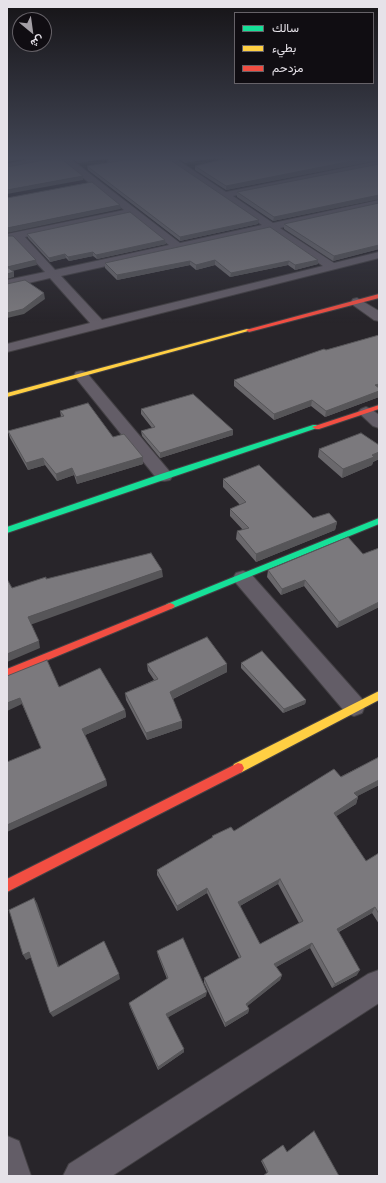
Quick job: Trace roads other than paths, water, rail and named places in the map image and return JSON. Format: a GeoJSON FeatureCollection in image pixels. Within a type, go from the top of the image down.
{"type":"FeatureCollection","features":[{"type":"Feature","properties":{"kind":"street"},"geometry":{"type":"LineString","coordinates":[[12,236],[130,212]]}},
{"type":"Feature","properties":{"kind":"street"},"geometry":{"type":"LineString","coordinates":[[131,212],[178,247]]}},
{"type":"Feature","properties":{"kind":"street"},"geometry":{"type":"LineString","coordinates":[[251,212],[333,266]]}},
{"type":"Feature","properties":{"kind":"street"},"geometry":{"type":"LineString","coordinates":[[7,284],[334,212]]}},
{"type":"Feature","properties":{"kind":"street"},"geometry":{"type":"LineString","coordinates":[[12,236],[52,274],[100,326]]}},
{"type":"Feature","properties":{"kind":"street"},"geometry":{"type":"LineString","coordinates":[[7,348],[100,326],[379,255]]}},
{"type":"Feature","properties":{"kind":"street"},"geometry":{"type":"LineString","coordinates":[[7,395],[379,296]]}},
{"type":"Feature","properties":{"kind":"street"},"geometry":{"type":"LineString","coordinates":[[357,302],[379,317]]}},
{"type":"Feature","properties":{"kind":"street"},"geometry":{"type":"LineString","coordinates":[[81,375],[164,476]]}},
{"type":"Feature","properties":{"kind":"street"},"geometry":{"type":"LineString","coordinates":[[7,530],[164,476],[373,410],[379,423]]}},
{"type":"Feature","properties":{"kind":"street"},"geometry":{"type":"LineString","coordinates":[[7,674],[379,521]]}},
{"type":"Feature","properties":{"kind":"street"},"geometry":{"type":"LineString","coordinates":[[243,578],[354,706]]}},
{"type":"Feature","properties":{"kind":"street"},"geometry":{"type":"LineString","coordinates":[[7,886],[354,706],[379,695]]}},
{"type":"Feature","properties":{"kind":"street"},"geometry":{"type":"LineString","coordinates":[[82,1176],[379,985]]}},
{"type":"Feature","properties":{"kind":"street"},"geometry":{"type":"LineString","coordinates":[[7,1153],[13,1176]]}}]}
